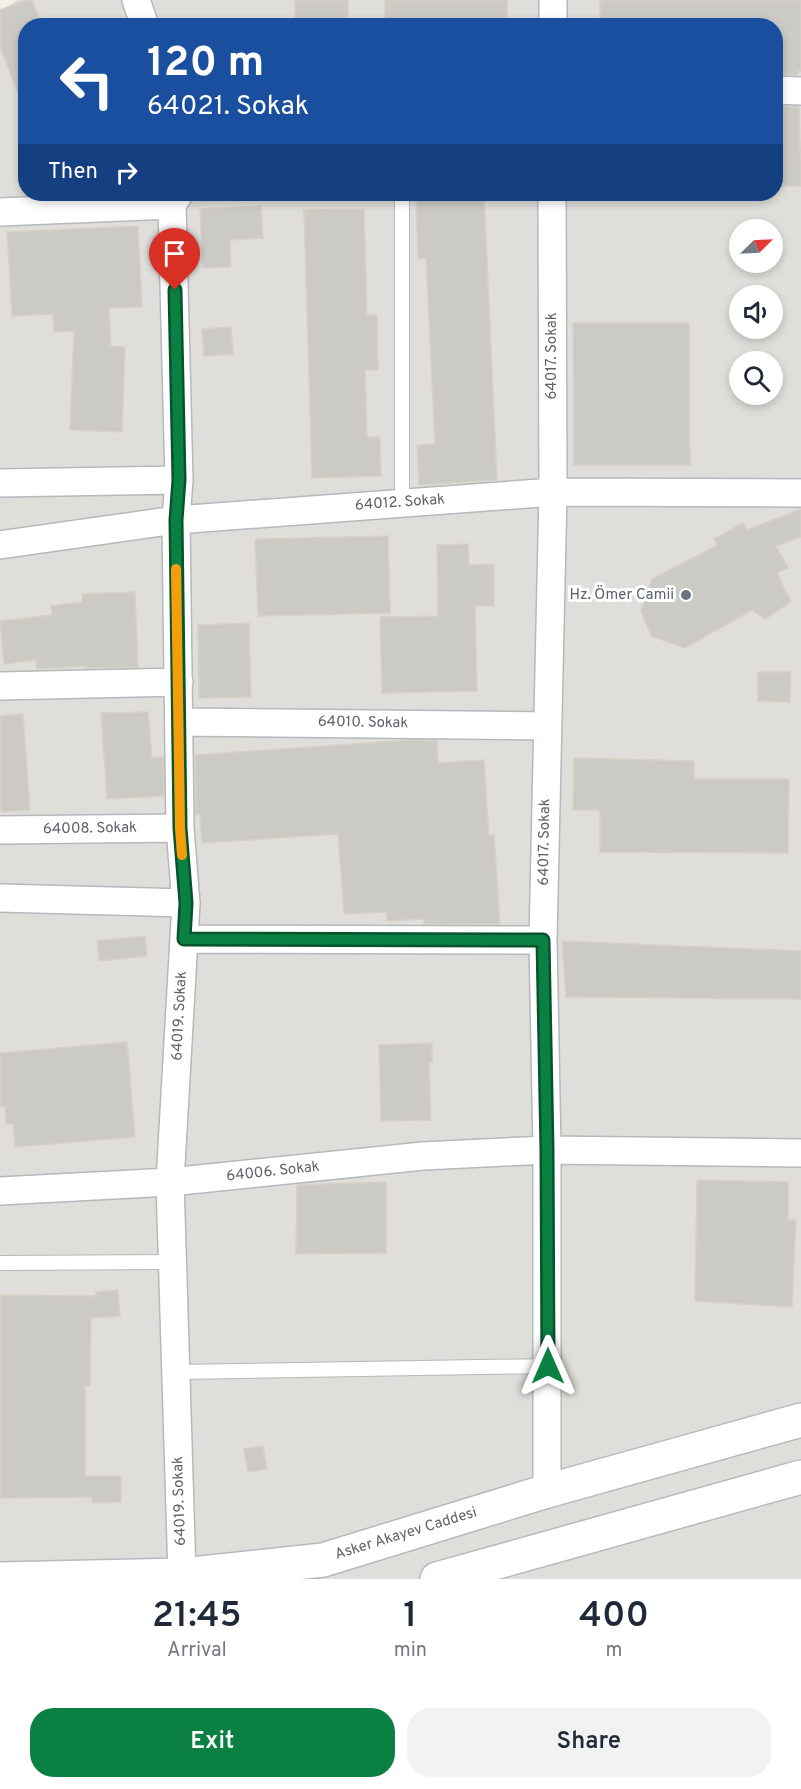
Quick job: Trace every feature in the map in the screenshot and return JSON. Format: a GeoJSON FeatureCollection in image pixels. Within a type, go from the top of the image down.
{"type":"FeatureCollection","features":[{"type":"Feature","properties":{"kind":"street"},"geometry":{"type":"LineString","coordinates":[[136,0],[142,18]]}},
{"type":"Feature","properties":{"kind":"street"},"geometry":{"type":"LineString","coordinates":[[553,0],[553,18]]}},
{"type":"Feature","properties":{"kind":"street"},"geometry":{"type":"LineString","coordinates":[[783,90],[801,91]]}},
{"type":"Feature","properties":{"kind":"street"},"geometry":{"type":"LineString","coordinates":[[0,212],[149,201]]}},
{"type":"Feature","properties":{"kind":"street","name":"64019. Sokak"},"geometry":{"type":"LineString","coordinates":[[176,201],[179,480],[176,520],[180,828],[186,903],[170,1182],[182,1575]]}},
{"type":"Feature","properties":{"kind":"street","name":"64017. Sokak"},"geometry":{"type":"LineString","coordinates":[[547,1491],[547,1150],[543,940],[553,492],[552,201]]}},
{"type":"Feature","properties":{"kind":"street"},"geometry":{"type":"LineString","coordinates":[[0,483],[179,480]]}},
{"type":"Feature","properties":{"kind":"street","name":"64012. Sokak"},"geometry":{"type":"LineString","coordinates":[[0,545],[176,520],[553,492],[801,493]]}},
{"type":"Feature","properties":{"kind":"street"},"geometry":{"type":"LineString","coordinates":[[0,686],[179,682]]}},
{"type":"Feature","properties":{"kind":"street","name":"64010. Sokak"},"geometry":{"type":"LineString","coordinates":[[179,722],[547,726]]}},
{"type":"Feature","properties":{"kind":"street","name":"64008. Sokak"},"geometry":{"type":"LineString","coordinates":[[0,830],[180,828]]}},
{"type":"Feature","properties":{"kind":"street"},"geometry":{"type":"LineString","coordinates":[[0,898],[186,903]]}},
{"type":"Feature","properties":{"kind":"street"},"geometry":{"type":"LineString","coordinates":[[184,939],[543,940]]}},
{"type":"Feature","properties":{"kind":"street","name":"64006. Sokak"},"geometry":{"type":"LineString","coordinates":[[0,1191],[170,1182],[423,1156],[547,1150],[801,1153]]}},
{"type":"Feature","properties":{"kind":"street","name":"Asker Akayev Caddesi"},"geometry":{"type":"LineString","coordinates":[[0,1579],[182,1575],[323,1560],[547,1491],[801,1420]]}},
{"type":"Feature","properties":{"kind":"street"},"geometry":{"type":"LineString","coordinates":[[437,1579],[801,1477]]}},
{"type":"Feature","properties":{"kind":"lane"},"geometry":{"type":"LineString","coordinates":[[402,201],[402,503]]}},
{"type":"Feature","properties":{"kind":"lane"},"geometry":{"type":"LineString","coordinates":[[0,1263],[173,1262]]}},
{"type":"Feature","properties":{"kind":"lane"},"geometry":{"type":"LineString","coordinates":[[176,1372],[548,1366]]}},
{"type":"Feature","properties":{"kind":"shaded area"},"geometry":{"type":"Polygon","coordinates":[[[18,0],[801,0],[801,1579],[0,1579],[0,11],[18,0]]]}},
{"type":"Feature","properties":{"kind":"building"},"geometry":{"type":"Polygon","coordinates":[[[32,0],[39,18],[18,18],[18,94],[0,47],[0,10],[32,0]]]}},
{"type":"Feature","properties":{"kind":"building"},"geometry":{"type":"Polygon","coordinates":[[[295,0],[348,0],[348,18],[295,18],[295,0]]]}},
{"type":"Feature","properties":{"kind":"building"},"geometry":{"type":"Polygon","coordinates":[[[385,0],[507,0],[508,18],[385,18],[385,0]]]}},
{"type":"Feature","properties":{"kind":"building"},"geometry":{"type":"Polygon","coordinates":[[[600,0],[801,0],[801,71],[798,71],[798,75],[783,74],[783,18],[600,18],[600,0]]]}},
{"type":"Feature","properties":{"kind":"building"},"geometry":{"type":"Polygon","coordinates":[[[783,106],[799,107],[801,186],[783,186],[783,106]]]}},
{"type":"Feature","properties":{"kind":"building"},"geometry":{"type":"Polygon","coordinates":[[[416,201],[484,201],[497,480],[419,485],[417,445],[435,444],[426,258],[418,259],[416,201]]]}},
{"type":"Feature","properties":{"kind":"building"},"geometry":{"type":"Polygon","coordinates":[[[261,206],[263,238],[230,240],[231,267],[203,268],[200,209],[261,206]]]}},
{"type":"Feature","properties":{"kind":"building"},"geometry":{"type":"Polygon","coordinates":[[[364,209],[367,315],[377,315],[378,370],[365,370],[367,437],[380,437],[381,476],[312,478],[304,210],[364,209]]]}},
{"type":"Feature","properties":{"kind":"building"},"geometry":{"type":"Polygon","coordinates":[[[138,226],[142,307],[109,308],[111,346],[125,347],[122,432],[70,430],[74,331],[54,332],[53,314],[12,316],[7,232],[138,226]]]}},
{"type":"Feature","properties":{"kind":"building"},"geometry":{"type":"Polygon","coordinates":[[[573,323],[689,323],[690,465],[574,465],[573,323]]]}},
{"type":"Feature","properties":{"kind":"building"},"geometry":{"type":"Polygon","coordinates":[[[231,327],[233,354],[204,356],[202,329],[231,327]]]}},
{"type":"Feature","properties":{"kind":"building"},"geometry":{"type":"Polygon","coordinates":[[[801,509],[801,537],[776,546],[788,568],[777,573],[791,602],[765,619],[752,610],[685,648],[651,636],[641,611],[652,579],[718,545],[714,539],[743,523],[747,530],[801,509]]]}},
{"type":"Feature","properties":{"kind":"building"},"geometry":{"type":"Polygon","coordinates":[[[388,536],[390,613],[258,616],[255,539],[388,536]]]}},
{"type":"Feature","properties":{"kind":"building"},"geometry":{"type":"Polygon","coordinates":[[[468,544],[469,565],[494,564],[494,606],[475,606],[477,691],[382,693],[380,617],[438,616],[437,545],[468,544]]]}},
{"type":"Feature","properties":{"kind":"building"},"geometry":{"type":"Polygon","coordinates":[[[135,592],[138,667],[85,668],[85,666],[37,669],[36,660],[4,664],[0,621],[52,615],[51,606],[82,602],[82,594],[135,592]]]}},
{"type":"Feature","properties":{"kind":"building"},"geometry":{"type":"Polygon","coordinates":[[[249,623],[251,697],[199,698],[198,625],[249,623]]]}},
{"type":"Feature","properties":{"kind":"building"},"geometry":{"type":"Polygon","coordinates":[[[758,672],[791,672],[790,702],[758,701],[758,672]]]}},
{"type":"Feature","properties":{"kind":"building"},"geometry":{"type":"Polygon","coordinates":[[[148,712],[152,758],[163,757],[164,796],[107,799],[101,713],[148,712]]]}},
{"type":"Feature","properties":{"kind":"building"},"geometry":{"type":"Polygon","coordinates":[[[23,714],[30,810],[1,812],[0,716],[23,714]]]}},
{"type":"Feature","properties":{"kind":"building"},"geometry":{"type":"Polygon","coordinates":[[[411,740],[437,741],[438,763],[484,760],[489,836],[494,835],[500,924],[424,924],[424,919],[387,921],[387,912],[344,914],[338,834],[202,843],[200,814],[196,815],[195,755],[411,740]]]}},
{"type":"Feature","properties":{"kind":"building"},"geometry":{"type":"Polygon","coordinates":[[[574,758],[694,761],[694,779],[789,779],[788,853],[600,852],[600,810],[573,810],[574,758]]]}},
{"type":"Feature","properties":{"kind":"building"},"geometry":{"type":"Polygon","coordinates":[[[145,936],[147,956],[99,961],[97,941],[145,936]]]}},
{"type":"Feature","properties":{"kind":"building"},"geometry":{"type":"Polygon","coordinates":[[[562,941],[801,951],[801,999],[566,997],[562,941]]]}},
{"type":"Feature","properties":{"kind":"building"},"geometry":{"type":"Polygon","coordinates":[[[127,1042],[135,1137],[15,1147],[13,1123],[6,1124],[5,1106],[0,1107],[0,1053],[127,1042]]]}},
{"type":"Feature","properties":{"kind":"building"},"geometry":{"type":"Polygon","coordinates":[[[432,1043],[432,1062],[429,1063],[431,1120],[381,1121],[379,1045],[432,1043]]]}},
{"type":"Feature","properties":{"kind":"building"},"geometry":{"type":"Polygon","coordinates":[[[697,1180],[788,1182],[788,1220],[796,1220],[792,1307],[695,1301],[697,1180]]]}},
{"type":"Feature","properties":{"kind":"building"},"geometry":{"type":"Polygon","coordinates":[[[386,1182],[386,1253],[296,1254],[297,1185],[386,1182]]]}},
{"type":"Feature","properties":{"kind":"building"},"geometry":{"type":"Polygon","coordinates":[[[118,1290],[120,1316],[91,1318],[90,1386],[85,1386],[85,1476],[121,1476],[121,1502],[92,1503],[92,1497],[0,1498],[0,1295],[96,1296],[96,1292],[118,1290]]]}},
{"type":"Feature","properties":{"kind":"building"},"geometry":{"type":"Polygon","coordinates":[[[263,1446],[267,1469],[248,1472],[244,1449],[263,1446]]]}},
{"type":"Feature","properties":{"kind":"slow traffic"},"geometry":{"type":"LineString","coordinates":[[176,569],[182,855]]}},
{"type":"Feature","properties":{"kind":"place","name":"Hz. Ömer Camii"},"geometry":{"type":"Point","coordinates":[686,595]}},
{"type":"Feature","properties":{"kind":"route"},"geometry":{"type":"LineString","coordinates":[[175,290],[179,480],[176,520],[180,828],[186,903],[184,939],[543,940],[548,1366]]}}]}
